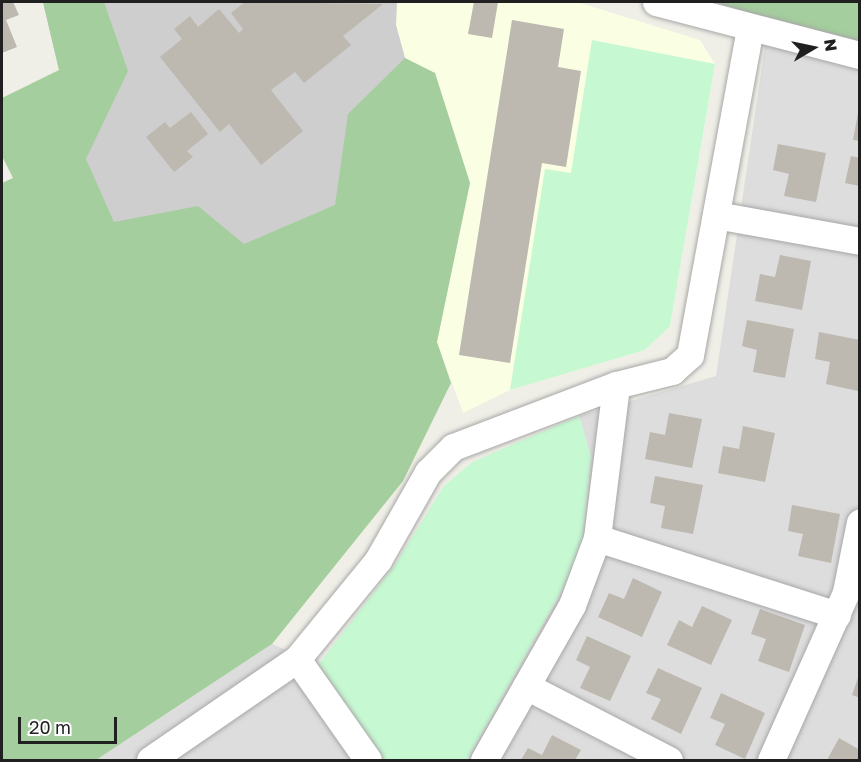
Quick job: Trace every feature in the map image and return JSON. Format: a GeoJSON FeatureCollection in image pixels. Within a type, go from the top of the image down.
{"type":"FeatureCollection","features":[{"type":"Feature","properties":{"kind":"street"},"geometry":{"type":"LineString","coordinates":[[656,2],[750,29],[860,55]]}},
{"type":"Feature","properties":{"kind":"street"},"geometry":{"type":"LineString","coordinates":[[150,760],[297,659],[378,560],[428,472],[453,447],[616,385],[672,371],[690,355],[750,29]]}},
{"type":"Feature","properties":{"kind":"street"},"geometry":{"type":"LineString","coordinates":[[716,215],[860,241]]}},
{"type":"Feature","properties":{"kind":"street"},"geometry":{"type":"LineString","coordinates":[[484,760],[572,605],[597,538],[616,385]]}},
{"type":"Feature","properties":{"kind":"street"},"geometry":{"type":"LineString","coordinates":[[771,760],[837,615],[860,522]]}},
{"type":"Feature","properties":{"kind":"street"},"geometry":{"type":"LineString","coordinates":[[597,538],[837,615]]}},
{"type":"Feature","properties":{"kind":"street"},"geometry":{"type":"LineString","coordinates":[[297,659],[368,760]]}},
{"type":"Feature","properties":{"kind":"street"},"geometry":{"type":"LineString","coordinates":[[526,686],[669,760]]}},
{"type":"Feature","properties":{"kind":"shaded area"},"geometry":{"type":"Polygon","coordinates":[[[43,2],[397,2],[396,25],[405,58],[342,280],[130,281],[56,156],[59,70],[43,2]]]}},
{"type":"Feature","properties":{"kind":"shaded area"},"geometry":{"type":"Polygon","coordinates":[[[397,2],[577,2],[700,40],[715,64],[670,326],[645,350],[510,390],[463,413],[437,342],[470,183],[435,73],[405,58],[396,25],[397,2]]]}},
{"type":"Feature","properties":{"kind":"shaded area"},"geometry":{"type":"Polygon","coordinates":[[[769,19],[859,43],[859,760],[467,760],[581,556],[591,457],[579,416],[716,376],[769,19]]]}},
{"type":"Feature","properties":{"kind":"shaded area"},"geometry":{"type":"Polygon","coordinates":[[[272,644],[319,664],[382,760],[96,760],[272,644]]]}},
{"type":"Feature","properties":{"kind":"green space"},"geometry":{"type":"Polygon","coordinates":[[[43,2],[104,2],[128,71],[86,159],[114,222],[198,206],[244,244],[335,205],[348,114],[405,58],[435,73],[470,183],[437,342],[451,383],[403,481],[272,644],[96,760],[2,760],[2,183],[13,178],[2,156],[2,98],[59,70],[43,2]]]}},
{"type":"Feature","properties":{"kind":"green space"},"geometry":{"type":"Polygon","coordinates":[[[714,2],[859,2],[859,43],[769,19],[714,2]]]}},
{"type":"Feature","properties":{"kind":"green space"},"geometry":{"type":"Polygon","coordinates":[[[592,40],[715,64],[670,326],[645,350],[510,390],[545,169],[571,173],[592,40]]]}},
{"type":"Feature","properties":{"kind":"green space"},"geometry":{"type":"Polygon","coordinates":[[[579,416],[591,457],[581,556],[467,760],[382,760],[319,664],[396,563],[444,486],[472,462],[579,416]]]}},
{"type":"Feature","properties":{"kind":"building"},"geometry":{"type":"Polygon","coordinates":[[[2,2],[13,2],[19,15],[6,20],[17,47],[2,53],[2,2]]]}},
{"type":"Feature","properties":{"kind":"building"},"geometry":{"type":"Polygon","coordinates":[[[245,2],[383,4],[343,36],[351,45],[304,83],[295,72],[271,90],[303,131],[261,165],[229,124],[220,132],[160,57],[182,39],[174,29],[190,16],[198,27],[219,9],[239,33],[243,29],[231,13],[245,2]]]}},
{"type":"Feature","properties":{"kind":"building"},"geometry":{"type":"Polygon","coordinates":[[[474,2],[498,2],[492,38],[468,34],[474,2]]]}},
{"type":"Feature","properties":{"kind":"building"},"geometry":{"type":"Polygon","coordinates":[[[512,20],[564,29],[558,67],[581,71],[566,167],[542,163],[510,363],[459,355],[512,20]]]}},
{"type":"Feature","properties":{"kind":"building"},"geometry":{"type":"Polygon","coordinates":[[[191,112],[208,134],[187,151],[193,157],[174,172],[146,137],[165,122],[170,128],[191,112]]]}},
{"type":"Feature","properties":{"kind":"building"},"geometry":{"type":"Polygon","coordinates":[[[858,113],[860,113],[860,141],[853,140],[858,113]]]}},
{"type":"Feature","properties":{"kind":"building"},"geometry":{"type":"Polygon","coordinates":[[[778,144],[826,153],[816,202],[784,196],[789,174],[773,170],[778,144]]]}},
{"type":"Feature","properties":{"kind":"building"},"geometry":{"type":"Polygon","coordinates":[[[851,156],[860,158],[860,186],[845,183],[851,156]]]}},
{"type":"Feature","properties":{"kind":"building"},"geometry":{"type":"Polygon","coordinates":[[[780,255],[811,261],[802,310],[755,301],[760,274],[775,277],[780,255]]]}},
{"type":"Feature","properties":{"kind":"building"},"geometry":{"type":"Polygon","coordinates":[[[747,320],[794,329],[785,378],[753,372],[757,350],[742,346],[747,320]]]}},
{"type":"Feature","properties":{"kind":"building"},"geometry":{"type":"Polygon","coordinates":[[[819,332],[860,340],[858,391],[826,384],[830,362],[815,359],[819,332]]]}},
{"type":"Feature","properties":{"kind":"building"},"geometry":{"type":"Polygon","coordinates":[[[669,413],[702,419],[692,468],[645,459],[650,432],[665,435],[669,413]]]}},
{"type":"Feature","properties":{"kind":"building"},"geometry":{"type":"Polygon","coordinates":[[[743,426],[775,433],[765,482],[718,473],[723,446],[739,449],[743,426]]]}},
{"type":"Feature","properties":{"kind":"building"},"geometry":{"type":"Polygon","coordinates":[[[655,476],[703,485],[693,534],[661,528],[665,506],[650,503],[655,476]]]}},
{"type":"Feature","properties":{"kind":"building"},"geometry":{"type":"Polygon","coordinates":[[[792,505],[840,514],[831,563],[798,556],[803,534],[788,531],[792,505]]]}},
{"type":"Feature","properties":{"kind":"building"},"geometry":{"type":"Polygon","coordinates":[[[633,578],[662,592],[642,637],[598,617],[609,593],[624,599],[633,578]]]}},
{"type":"Feature","properties":{"kind":"building"},"geometry":{"type":"Polygon","coordinates":[[[702,606],[732,620],[711,665],[667,645],[679,620],[692,627],[702,606]]]}},
{"type":"Feature","properties":{"kind":"building"},"geometry":{"type":"Polygon","coordinates":[[[760,609],[805,625],[789,672],[758,661],[766,639],[751,634],[760,609]]]}},
{"type":"Feature","properties":{"kind":"building"},"geometry":{"type":"Polygon","coordinates":[[[587,636],[631,656],[610,701],[580,688],[590,667],[576,660],[587,636]]]}},
{"type":"Feature","properties":{"kind":"building"},"geometry":{"type":"Polygon","coordinates":[[[658,668],[702,688],[681,734],[651,719],[661,699],[646,693],[658,668]]]}},
{"type":"Feature","properties":{"kind":"building"},"geometry":{"type":"Polygon","coordinates":[[[860,675],[860,698],[852,695],[860,675]]]}},
{"type":"Feature","properties":{"kind":"building"},"geometry":{"type":"Polygon","coordinates":[[[721,693],[765,713],[745,759],[715,745],[725,724],[710,718],[721,693]]]}},
{"type":"Feature","properties":{"kind":"building"},"geometry":{"type":"Polygon","coordinates":[[[552,735],[581,750],[575,760],[521,760],[528,748],[542,755],[552,735]]]}},
{"type":"Feature","properties":{"kind":"building"},"geometry":{"type":"Polygon","coordinates":[[[839,738],[860,750],[860,760],[827,760],[839,738]]]}}]}
